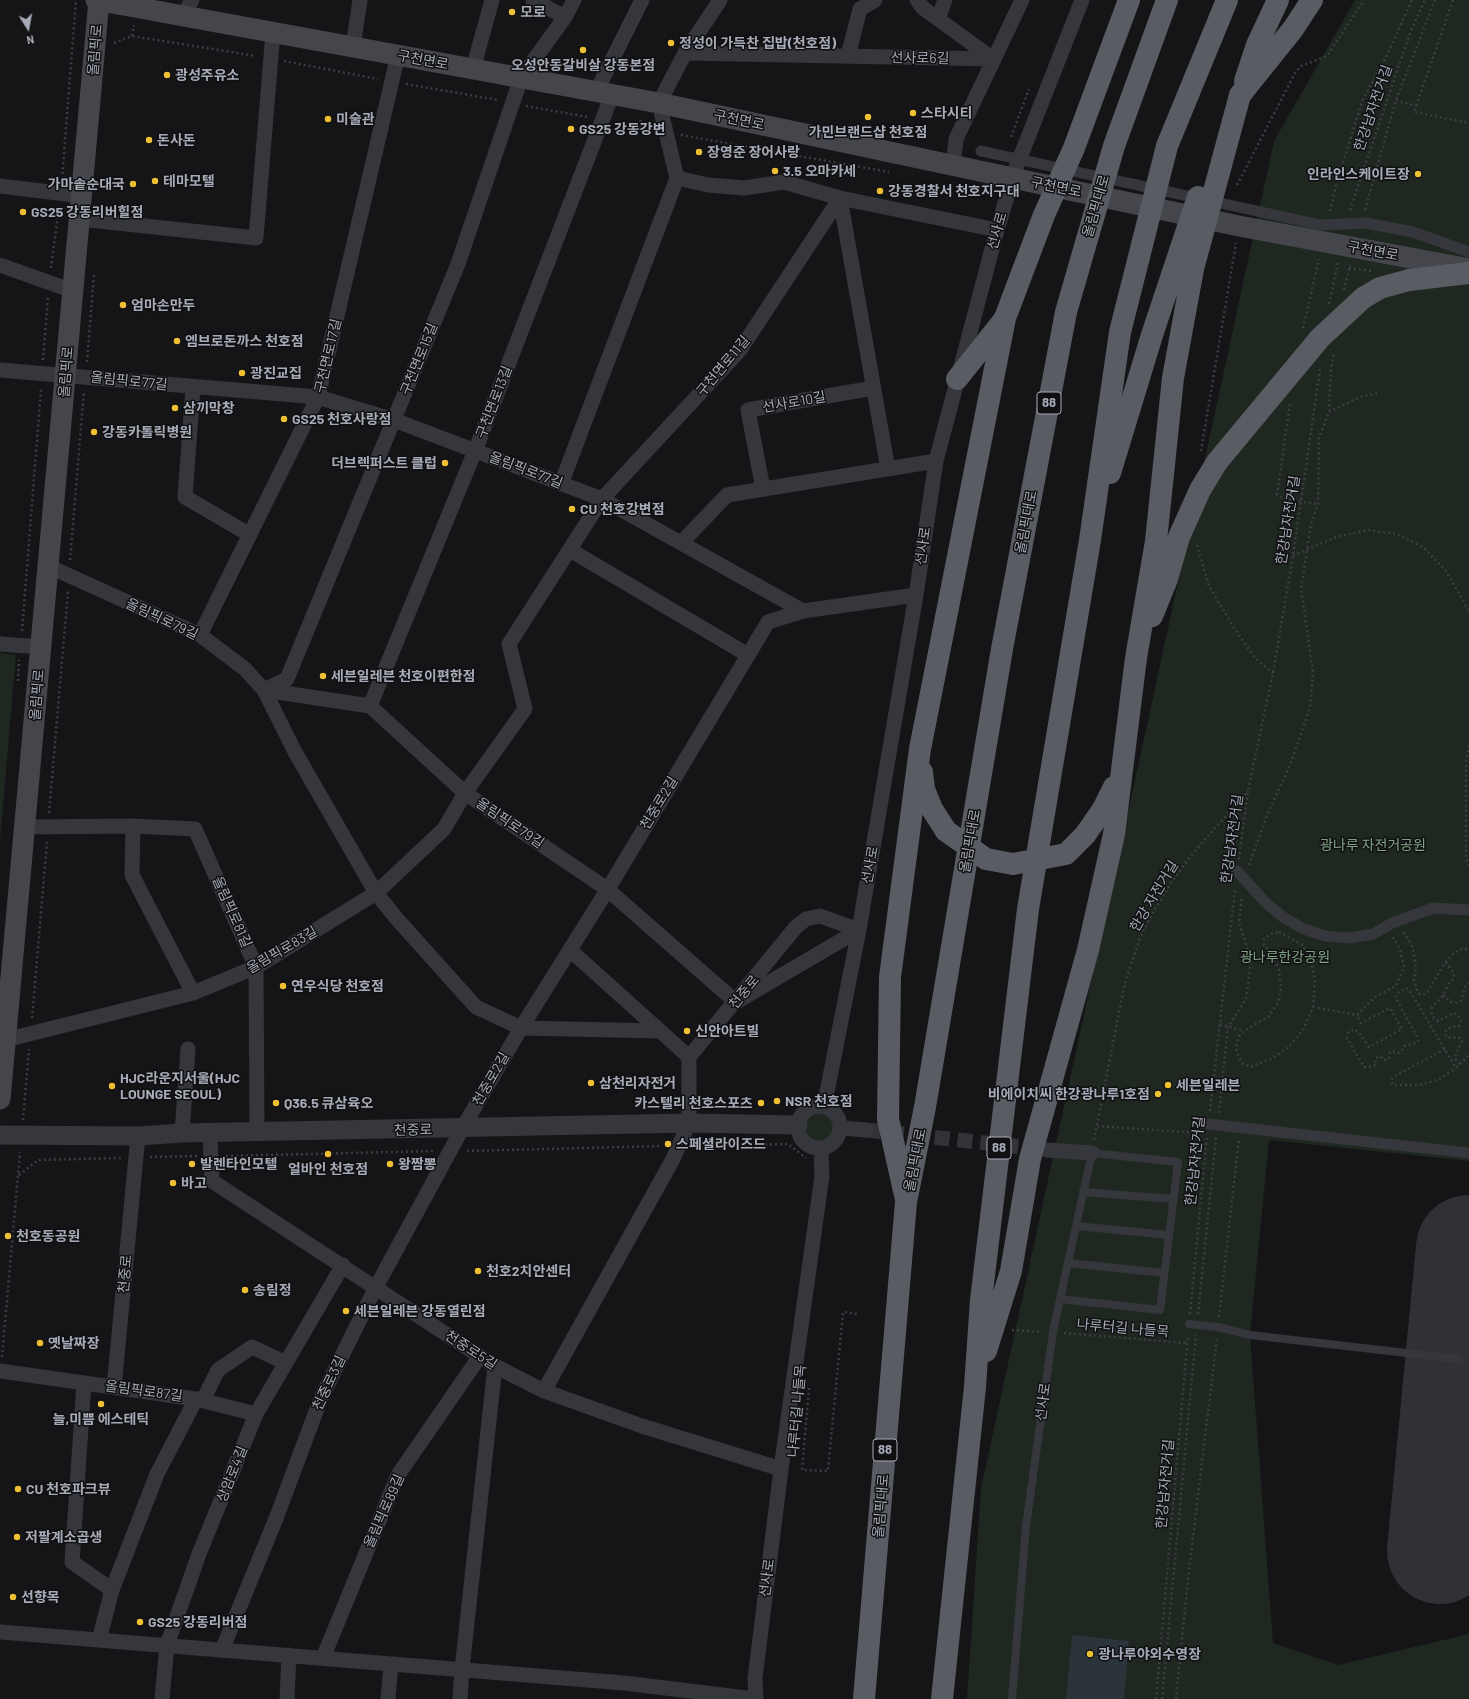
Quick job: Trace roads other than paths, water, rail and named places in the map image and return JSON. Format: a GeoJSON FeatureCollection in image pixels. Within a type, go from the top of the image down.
{"type":"FeatureCollection","features":[{"type":"Feature","properties":{"kind":"highway"},"geometry":{"type":"LineString","coordinates":[[1044,215],[1057,152],[1116,0]]}},
{"type":"Feature","properties":{"kind":"highway"},"geometry":{"type":"LineString","coordinates":[[906,1202],[888,1119],[890,977],[920,749],[1005,318],[1044,215],[1074,148],[1130,0]]}},
{"type":"Feature","properties":{"kind":"highway","name":"올림픽대로"},"geometry":{"type":"LineString","coordinates":[[864,1699],[906,1202],[926,1108],[959,900],[1002,649],[1066,312],[1114,146],[1167,0]]}},
{"type":"Feature","properties":{"kind":"highway","name":"88"},"geometry":{"type":"LineString","coordinates":[[942,1699],[975,1387],[981,1300],[1028,909],[1090,540],[1120,332],[1168,146],[1227,0]]}},
{"type":"Feature","properties":{"kind":"highway"},"geometry":{"type":"LineString","coordinates":[[975,1387],[1011,1271],[1030,1159],[1088,950],[1114,834],[1136,658],[1156,541],[1173,378],[1192,269],[1237,105],[1257,45],[1278,0]]}},
{"type":"Feature","properties":{"kind":"highway"},"geometry":{"type":"LineString","coordinates":[[1090,540],[1150,343],[1213,151],[1237,105],[1293,29],[1312,0]]}},
{"type":"Feature","properties":{"kind":"highway"},"geometry":{"type":"LineString","coordinates":[[1136,658],[1167,580],[1180,537],[1200,490],[1217,462],[1320,338],[1363,298],[1380,288],[1409,280],[1469,272]]}},
{"type":"Feature","properties":{"kind":"highway"},"geometry":{"type":"LineString","coordinates":[[957,379],[1005,318]]}},
{"type":"Feature","properties":{"kind":"highway"},"geometry":{"type":"LineString","coordinates":[[920,749],[924,789],[932,809],[946,831],[986,859],[1013,864],[1066,854],[1085,835],[1104,809],[1121,774]]}},
{"type":"Feature","properties":{"kind":"main road","name":"구천면로"},"geometry":{"type":"LineString","coordinates":[[98,0],[137,9],[187,8],[273,32],[659,104],[953,166],[979,161],[1239,226],[1469,269]]}},
{"type":"Feature","properties":{"kind":"main road","name":"올림픽로"},"geometry":{"type":"LineString","coordinates":[[0,1099],[48,566],[76,376],[73,291],[98,0]]}},
{"type":"Feature","properties":{"kind":"street"},"geometry":{"type":"LineString","coordinates":[[353,47],[360,0]]}},
{"type":"Feature","properties":{"kind":"street"},"geometry":{"type":"LineString","coordinates":[[473,69],[492,0]]}},
{"type":"Feature","properties":{"kind":"street"},"geometry":{"type":"LineString","coordinates":[[532,0],[565,17]]}},
{"type":"Feature","properties":{"kind":"street","name":"구천면로15길"},"geometry":{"type":"LineString","coordinates":[[264,690],[287,679],[458,264],[521,78],[565,17],[574,0]]}},
{"type":"Feature","properties":{"kind":"street"},"geometry":{"type":"LineString","coordinates":[[604,94],[642,0]]}},
{"type":"Feature","properties":{"kind":"street"},"geometry":{"type":"LineString","coordinates":[[561,484],[678,178],[659,104],[685,53],[720,0]]}},
{"type":"Feature","properties":{"kind":"street"},"geometry":{"type":"LineString","coordinates":[[848,56],[860,9],[875,0]]}},
{"type":"Feature","properties":{"kind":"street"},"geometry":{"type":"LineString","coordinates":[[917,0],[923,8],[993,59]]}},
{"type":"Feature","properties":{"kind":"street"},"geometry":{"type":"LineString","coordinates":[[938,19],[945,0]]}},
{"type":"Feature","properties":{"kind":"street"},"geometry":{"type":"LineString","coordinates":[[953,166],[956,140],[1022,0]]}},
{"type":"Feature","properties":{"kind":"street","name":"선사로"},"geometry":{"type":"LineString","coordinates":[[824,1107],[859,930],[916,595],[936,461],[997,230],[1014,173],[1082,0]]}},
{"type":"Feature","properties":{"kind":"street"},"geometry":{"type":"LineString","coordinates":[[80,220],[256,238],[273,32]]}},
{"type":"Feature","properties":{"kind":"street","name":"선사로6길"},"geometry":{"type":"LineString","coordinates":[[685,53],[993,59]]}},
{"type":"Feature","properties":{"kind":"street","name":"구천면로17길"},"geometry":{"type":"LineString","coordinates":[[200,635],[318,397],[398,55]]}},
{"type":"Feature","properties":{"kind":"street","name":"구천면로13길"},"geometry":{"type":"LineString","coordinates":[[370,706],[475,451],[602,120],[604,94]]}},
{"type":"Feature","properties":{"kind":"street"},"geometry":{"type":"LineString","coordinates":[[979,161],[1226,205],[1321,225],[1366,223],[1413,232],[1469,252]]}},
{"type":"Feature","properties":{"kind":"street"},"geometry":{"type":"LineString","coordinates":[[678,178],[708,185],[744,188],[784,182],[840,198],[997,230]]}},
{"type":"Feature","properties":{"kind":"street"},"geometry":{"type":"LineString","coordinates":[[0,186],[82,196]]}},
{"type":"Feature","properties":{"kind":"street"},"geometry":{"type":"LineString","coordinates":[[840,198],[888,469]]}},
{"type":"Feature","properties":{"kind":"street","name":"구천면로11길"},"geometry":{"type":"LineString","coordinates":[[602,499],[740,350],[840,198]]}},
{"type":"Feature","properties":{"kind":"street"},"geometry":{"type":"LineString","coordinates":[[0,265],[73,291]]}},
{"type":"Feature","properties":{"kind":"street","name":"올림픽로77길"},"geometry":{"type":"LineString","coordinates":[[0,370],[194,388],[318,397],[394,420],[602,499],[803,611]]}},
{"type":"Feature","properties":{"kind":"street"},"geometry":{"type":"LineString","coordinates":[[194,388],[185,497],[250,534]]}},
{"type":"Feature","properties":{"kind":"street","name":"선사로10길"},"geometry":{"type":"LineString","coordinates":[[763,490],[748,410],[873,388]]}},
{"type":"Feature","properties":{"kind":"street"},"geometry":{"type":"LineString","coordinates":[[681,543],[727,496],[936,461]]}},
{"type":"Feature","properties":{"kind":"street"},"geometry":{"type":"LineString","coordinates":[[465,793],[525,709],[509,644],[602,499]]}},
{"type":"Feature","properties":{"kind":"street"},"geometry":{"type":"LineString","coordinates":[[570,550],[748,655]]}},
{"type":"Feature","properties":{"kind":"street","name":"올림픽로79길"},"geometry":{"type":"LineString","coordinates":[[48,566],[200,635],[245,669],[264,690],[295,752],[376,893]]}},
{"type":"Feature","properties":{"kind":"street","name":"천중로2길"},"geometry":{"type":"LineString","coordinates":[[462,1129],[521,1028],[608,889],[768,622],[803,611],[916,595]]}},
{"type":"Feature","properties":{"kind":"street"},"geometry":{"type":"LineString","coordinates":[[0,644],[41,647]]}},
{"type":"Feature","properties":{"kind":"street"},"geometry":{"type":"LineString","coordinates":[[264,690],[370,706]]}},
{"type":"Feature","properties":{"kind":"street","name":"올림픽로79길"},"geometry":{"type":"LineString","coordinates":[[370,706],[465,793],[608,889],[736,1002]]}},
{"type":"Feature","properties":{"kind":"street","name":"올림픽로83길"},"geometry":{"type":"LineString","coordinates":[[5,1040],[193,992],[256,967],[376,893],[444,830],[465,793]]}},
{"type":"Feature","properties":{"kind":"street"},"geometry":{"type":"LineString","coordinates":[[133,826],[132,875],[193,992]]}},
{"type":"Feature","properties":{"kind":"street","name":"올림픽로81길"},"geometry":{"type":"LineString","coordinates":[[25,827],[133,826],[195,829],[256,967],[257,1132]]}},
{"type":"Feature","properties":{"kind":"street"},"geometry":{"type":"LineString","coordinates":[[1241,875],[1266,903],[1283,917],[1304,929],[1325,936],[1349,938],[1373,934],[1432,908],[1469,910]]}},
{"type":"Feature","properties":{"kind":"street"},"geometry":{"type":"LineString","coordinates":[[376,893],[397,919],[476,1007],[521,1028],[660,1031]]}},
{"type":"Feature","properties":{"kind":"street","name":"천중로"},"geometry":{"type":"LineString","coordinates":[[689,1057],[736,1002],[796,927],[806,919],[820,916],[859,930]]}},
{"type":"Feature","properties":{"kind":"street"},"geometry":{"type":"LineString","coordinates":[[736,1002],[859,930]]}},
{"type":"Feature","properties":{"kind":"street"},"geometry":{"type":"LineString","coordinates":[[544,1391],[679,1146],[689,1123],[689,1057],[570,950]]}},
{"type":"Feature","properties":{"kind":"street"},"geometry":{"type":"LineString","coordinates":[[182,1133],[188,1049]]}},
{"type":"Feature","properties":{"kind":"street"},"geometry":{"type":"LineString","coordinates":[[813,1107],[824,1107],[834,1112],[838,1117],[840,1128],[838,1138],[833,1144],[821,1149],[814,1148],[803,1141],[799,1135],[798,1125],[802,1115],[807,1110],[813,1107]]}},
{"type":"Feature","properties":{"kind":"street","name":"천중로"},"geometry":{"type":"LineString","coordinates":[[0,1135],[138,1136],[182,1133],[462,1129],[689,1123],[798,1125]]}},
{"type":"Feature","properties":{"kind":"street"},"geometry":{"type":"LineString","coordinates":[[840,1128],[866,1130]]}},
{"type":"Feature","properties":{"kind":"street"},"geometry":{"type":"LineString","coordinates":[[1211,1128],[1240,1128],[1469,1153]]}},
{"type":"Feature","properties":{"kind":"street","name":"천중로3길"},"geometry":{"type":"LineString","coordinates":[[222,1650],[278,1516],[321,1398],[376,1287],[462,1129]]}},
{"type":"Feature","properties":{"kind":"street","name":"천중로5길"},"geometry":{"type":"LineString","coordinates":[[210,1133],[212,1181],[343,1265],[495,1366],[544,1391],[642,1426],[781,1470]]}},
{"type":"Feature","properties":{"kind":"street","name":"천중로"},"geometry":{"type":"LineString","coordinates":[[114,1387],[138,1136]]}},
{"type":"Feature","properties":{"kind":"street","name":"선사로"},"geometry":{"type":"LineString","coordinates":[[756,1699],[755,1678],[781,1470],[822,1176],[821,1149]]}},
{"type":"Feature","properties":{"kind":"street"},"geometry":{"type":"LineString","coordinates":[[1047,1150],[1092,1153]]}},
{"type":"Feature","properties":{"kind":"street","name":"상암로4길"},"geometry":{"type":"LineString","coordinates":[[162,1699],[167,1645],[199,1554],[256,1414],[343,1265]]}},
{"type":"Feature","properties":{"kind":"street","name":"올림픽로87길"},"geometry":{"type":"LineString","coordinates":[[199,1400],[218,1370],[252,1347],[286,1363]]}},
{"type":"Feature","properties":{"kind":"street","name":"올림픽로89길"},"geometry":{"type":"LineString","coordinates":[[322,1658],[398,1475],[480,1356]]}},
{"type":"Feature","properties":{"kind":"street"},"geometry":{"type":"LineString","coordinates":[[460,1699],[495,1366]]}},
{"type":"Feature","properties":{"kind":"street","name":"올림픽로87길"},"geometry":{"type":"LineString","coordinates":[[0,1371],[199,1400],[256,1414]]}},
{"type":"Feature","properties":{"kind":"street","name":"올림픽로87길"},"geometry":{"type":"LineString","coordinates":[[84,1383],[72,1562],[112,1590]]}},
{"type":"Feature","properties":{"kind":"street"},"geometry":{"type":"LineString","coordinates":[[99,1640],[112,1590],[157,1474],[199,1400]]}},
{"type":"Feature","properties":{"kind":"street"},"geometry":{"type":"LineString","coordinates":[[0,1632],[624,1683],[756,1699]]}},
{"type":"Feature","properties":{"kind":"street"},"geometry":{"type":"LineString","coordinates":[[287,1699],[289,1655]]}},
{"type":"Feature","properties":{"kind":"street"},"geometry":{"type":"LineString","coordinates":[[388,1699],[391,1664]]}},
{"type":"Feature","properties":{"kind":"lane","name":"선사로"},"geometry":{"type":"LineString","coordinates":[[1012,1699],[1026,1526],[1053,1332],[1092,1153]]}},
{"type":"Feature","properties":{"kind":"lane"},"geometry":{"type":"LineString","coordinates":[[1060,1299],[1160,1310],[1178,1162],[1092,1153]]}},
{"type":"Feature","properties":{"kind":"lane"},"geometry":{"type":"LineString","coordinates":[[1083,1192],[1173,1199]]}},
{"type":"Feature","properties":{"kind":"lane"},"geometry":{"type":"LineString","coordinates":[[1076,1226],[1169,1235]]}},
{"type":"Feature","properties":{"kind":"lane"},"geometry":{"type":"LineString","coordinates":[[1068,1263],[1164,1273]]}},
{"type":"Feature","properties":{"kind":"lane"},"geometry":{"type":"LineString","coordinates":[[1193,1324],[1218,1327],[1250,1335],[1458,1359]]}},
{"type":"Feature","properties":{"kind":"tunnel"},"geometry":{"type":"LineString","coordinates":[[866,1130],[1042,1149]]}},
{"type":"Feature","properties":{"kind":"place","name":"모로"},"geometry":{"type":"Point","coordinates":[512,12]}},
{"type":"Feature","properties":{"kind":"place","name":"정성이 가득찬 집밥(천호점)"},"geometry":{"type":"Point","coordinates":[671,43]}},
{"type":"Feature","properties":{"kind":"place","name":"오성안동갈비살 강동본점"},"geometry":{"type":"Point","coordinates":[583,50]}},
{"type":"Feature","properties":{"kind":"place","name":"광성주유소"},"geometry":{"type":"Point","coordinates":[167,75]}},
{"type":"Feature","properties":{"kind":"place","name":"스타시티"},"geometry":{"type":"Point","coordinates":[913,113]}},
{"type":"Feature","properties":{"kind":"place","name":"가민브랜드샵 천호점"},"geometry":{"type":"Point","coordinates":[868,117]}},
{"type":"Feature","properties":{"kind":"place","name":"미술관"},"geometry":{"type":"Point","coordinates":[328,119]}},
{"type":"Feature","properties":{"kind":"place","name":"GS25 강동강변"},"geometry":{"type":"Point","coordinates":[571,129]}},
{"type":"Feature","properties":{"kind":"place","name":"돈사돈"},"geometry":{"type":"Point","coordinates":[149,140]}},
{"type":"Feature","properties":{"kind":"place","name":"장영준 장어사랑"},"geometry":{"type":"Point","coordinates":[699,152]}},
{"type":"Feature","properties":{"kind":"place","name":"3.5 오마카세"},"geometry":{"type":"Point","coordinates":[775,171]}},
{"type":"Feature","properties":{"kind":"place","name":"인라인스케이트장"},"geometry":{"type":"Point","coordinates":[1418,174]}},
{"type":"Feature","properties":{"kind":"place","name":"테마모텔"},"geometry":{"type":"Point","coordinates":[155,181]}},
{"type":"Feature","properties":{"kind":"place","name":"가마솥순대국"},"geometry":{"type":"Point","coordinates":[133,184]}},
{"type":"Feature","properties":{"kind":"place","name":"강동경찰서 천호지구대"},"geometry":{"type":"Point","coordinates":[880,191]}},
{"type":"Feature","properties":{"kind":"place","name":"GS25 강동리버힐점"},"geometry":{"type":"Point","coordinates":[23,212]}},
{"type":"Feature","properties":{"kind":"place","name":"엄마손만두"},"geometry":{"type":"Point","coordinates":[123,305]}},
{"type":"Feature","properties":{"kind":"place","name":"엠브로돈까스 천호점"},"geometry":{"type":"Point","coordinates":[177,341]}},
{"type":"Feature","properties":{"kind":"place","name":"광진교집"},"geometry":{"type":"Point","coordinates":[242,373]}},
{"type":"Feature","properties":{"kind":"place","name":"삼끼막창"},"geometry":{"type":"Point","coordinates":[175,408]}},
{"type":"Feature","properties":{"kind":"place","name":"GS25 천호사랑점"},"geometry":{"type":"Point","coordinates":[284,419]}},
{"type":"Feature","properties":{"kind":"place","name":"강동카톨릭병원"},"geometry":{"type":"Point","coordinates":[94,432]}},
{"type":"Feature","properties":{"kind":"place","name":"더브렉퍼스트 클럽"},"geometry":{"type":"Point","coordinates":[445,463]}},
{"type":"Feature","properties":{"kind":"place","name":"CU 천호강변점"},"geometry":{"type":"Point","coordinates":[572,509]}},
{"type":"Feature","properties":{"kind":"place","name":"세븐일레븐 천호이편한점"},"geometry":{"type":"Point","coordinates":[323,676]}},
{"type":"Feature","properties":{"kind":"place","name":"연우식당 천호점"},"geometry":{"type":"Point","coordinates":[283,986]}},
{"type":"Feature","properties":{"kind":"place","name":"신안아트빌"},"geometry":{"type":"Point","coordinates":[687,1031]}},
{"type":"Feature","properties":{"kind":"place","name":"삼천리자전거"},"geometry":{"type":"Point","coordinates":[591,1083]}},
{"type":"Feature","properties":{"kind":"place","name":"세븐일레븐"},"geometry":{"type":"Point","coordinates":[1168,1085]}},
{"type":"Feature","properties":{"kind":"place","name":"HJC라운지서울(HJC LOUNGE SEOUL)"},"geometry":{"type":"Point","coordinates":[112,1086]}},
{"type":"Feature","properties":{"kind":"place","name":"비에이치씨 한강광나루1호점"},"geometry":{"type":"Point","coordinates":[1158,1094]}},
{"type":"Feature","properties":{"kind":"place","name":"NSR 천호점"},"geometry":{"type":"Point","coordinates":[777,1101]}},
{"type":"Feature","properties":{"kind":"place","name":"Q36.5 큐삼육오"},"geometry":{"type":"Point","coordinates":[276,1103]}},
{"type":"Feature","properties":{"kind":"place","name":"카스텔리 천호스포츠"},"geometry":{"type":"Point","coordinates":[761,1103]}},
{"type":"Feature","properties":{"kind":"place","name":"스페셜라이즈드"},"geometry":{"type":"Point","coordinates":[668,1144]}},
{"type":"Feature","properties":{"kind":"place","name":"얼바인 천호점"},"geometry":{"type":"Point","coordinates":[328,1154]}},
{"type":"Feature","properties":{"kind":"place","name":"발렌타인모텔"},"geometry":{"type":"Point","coordinates":[192,1164]}},
{"type":"Feature","properties":{"kind":"place","name":"왕짬뽕"},"geometry":{"type":"Point","coordinates":[390,1164]}},
{"type":"Feature","properties":{"kind":"place","name":"바고"},"geometry":{"type":"Point","coordinates":[173,1183]}},
{"type":"Feature","properties":{"kind":"place","name":"천호동공원"},"geometry":{"type":"Point","coordinates":[8,1236]}},
{"type":"Feature","properties":{"kind":"place","name":"천호2치안센터"},"geometry":{"type":"Point","coordinates":[478,1271]}},
{"type":"Feature","properties":{"kind":"place","name":"송림정"},"geometry":{"type":"Point","coordinates":[245,1290]}},
{"type":"Feature","properties":{"kind":"place","name":"세븐일레븐 강동열린점"},"geometry":{"type":"Point","coordinates":[346,1311]}},
{"type":"Feature","properties":{"kind":"place","name":"옛날짜장"},"geometry":{"type":"Point","coordinates":[40,1343]}},
{"type":"Feature","properties":{"kind":"place","name":"늘,미쁨 에스테틱"},"geometry":{"type":"Point","coordinates":[101,1404]}},
{"type":"Feature","properties":{"kind":"place","name":"CU 천호파크뷰"},"geometry":{"type":"Point","coordinates":[18,1489]}},
{"type":"Feature","properties":{"kind":"place","name":"저팔계소곱생"},"geometry":{"type":"Point","coordinates":[17,1537]}},
{"type":"Feature","properties":{"kind":"place","name":"선향목"},"geometry":{"type":"Point","coordinates":[13,1597]}},
{"type":"Feature","properties":{"kind":"place","name":"GS25 강동리버점"},"geometry":{"type":"Point","coordinates":[140,1622]}},
{"type":"Feature","properties":{"kind":"place","name":"광나루야외수영장"},"geometry":{"type":"Point","coordinates":[1090,1654]}},
{"type":"Feature","properties":{"kind":"park label","name":"광나루 자전거공원"},"geometry":{"type":"Point","coordinates":[1373,845]}},
{"type":"Feature","properties":{"kind":"park label","name":"광나루한강공원"},"geometry":{"type":"Point","coordinates":[1285,957]}}]}
